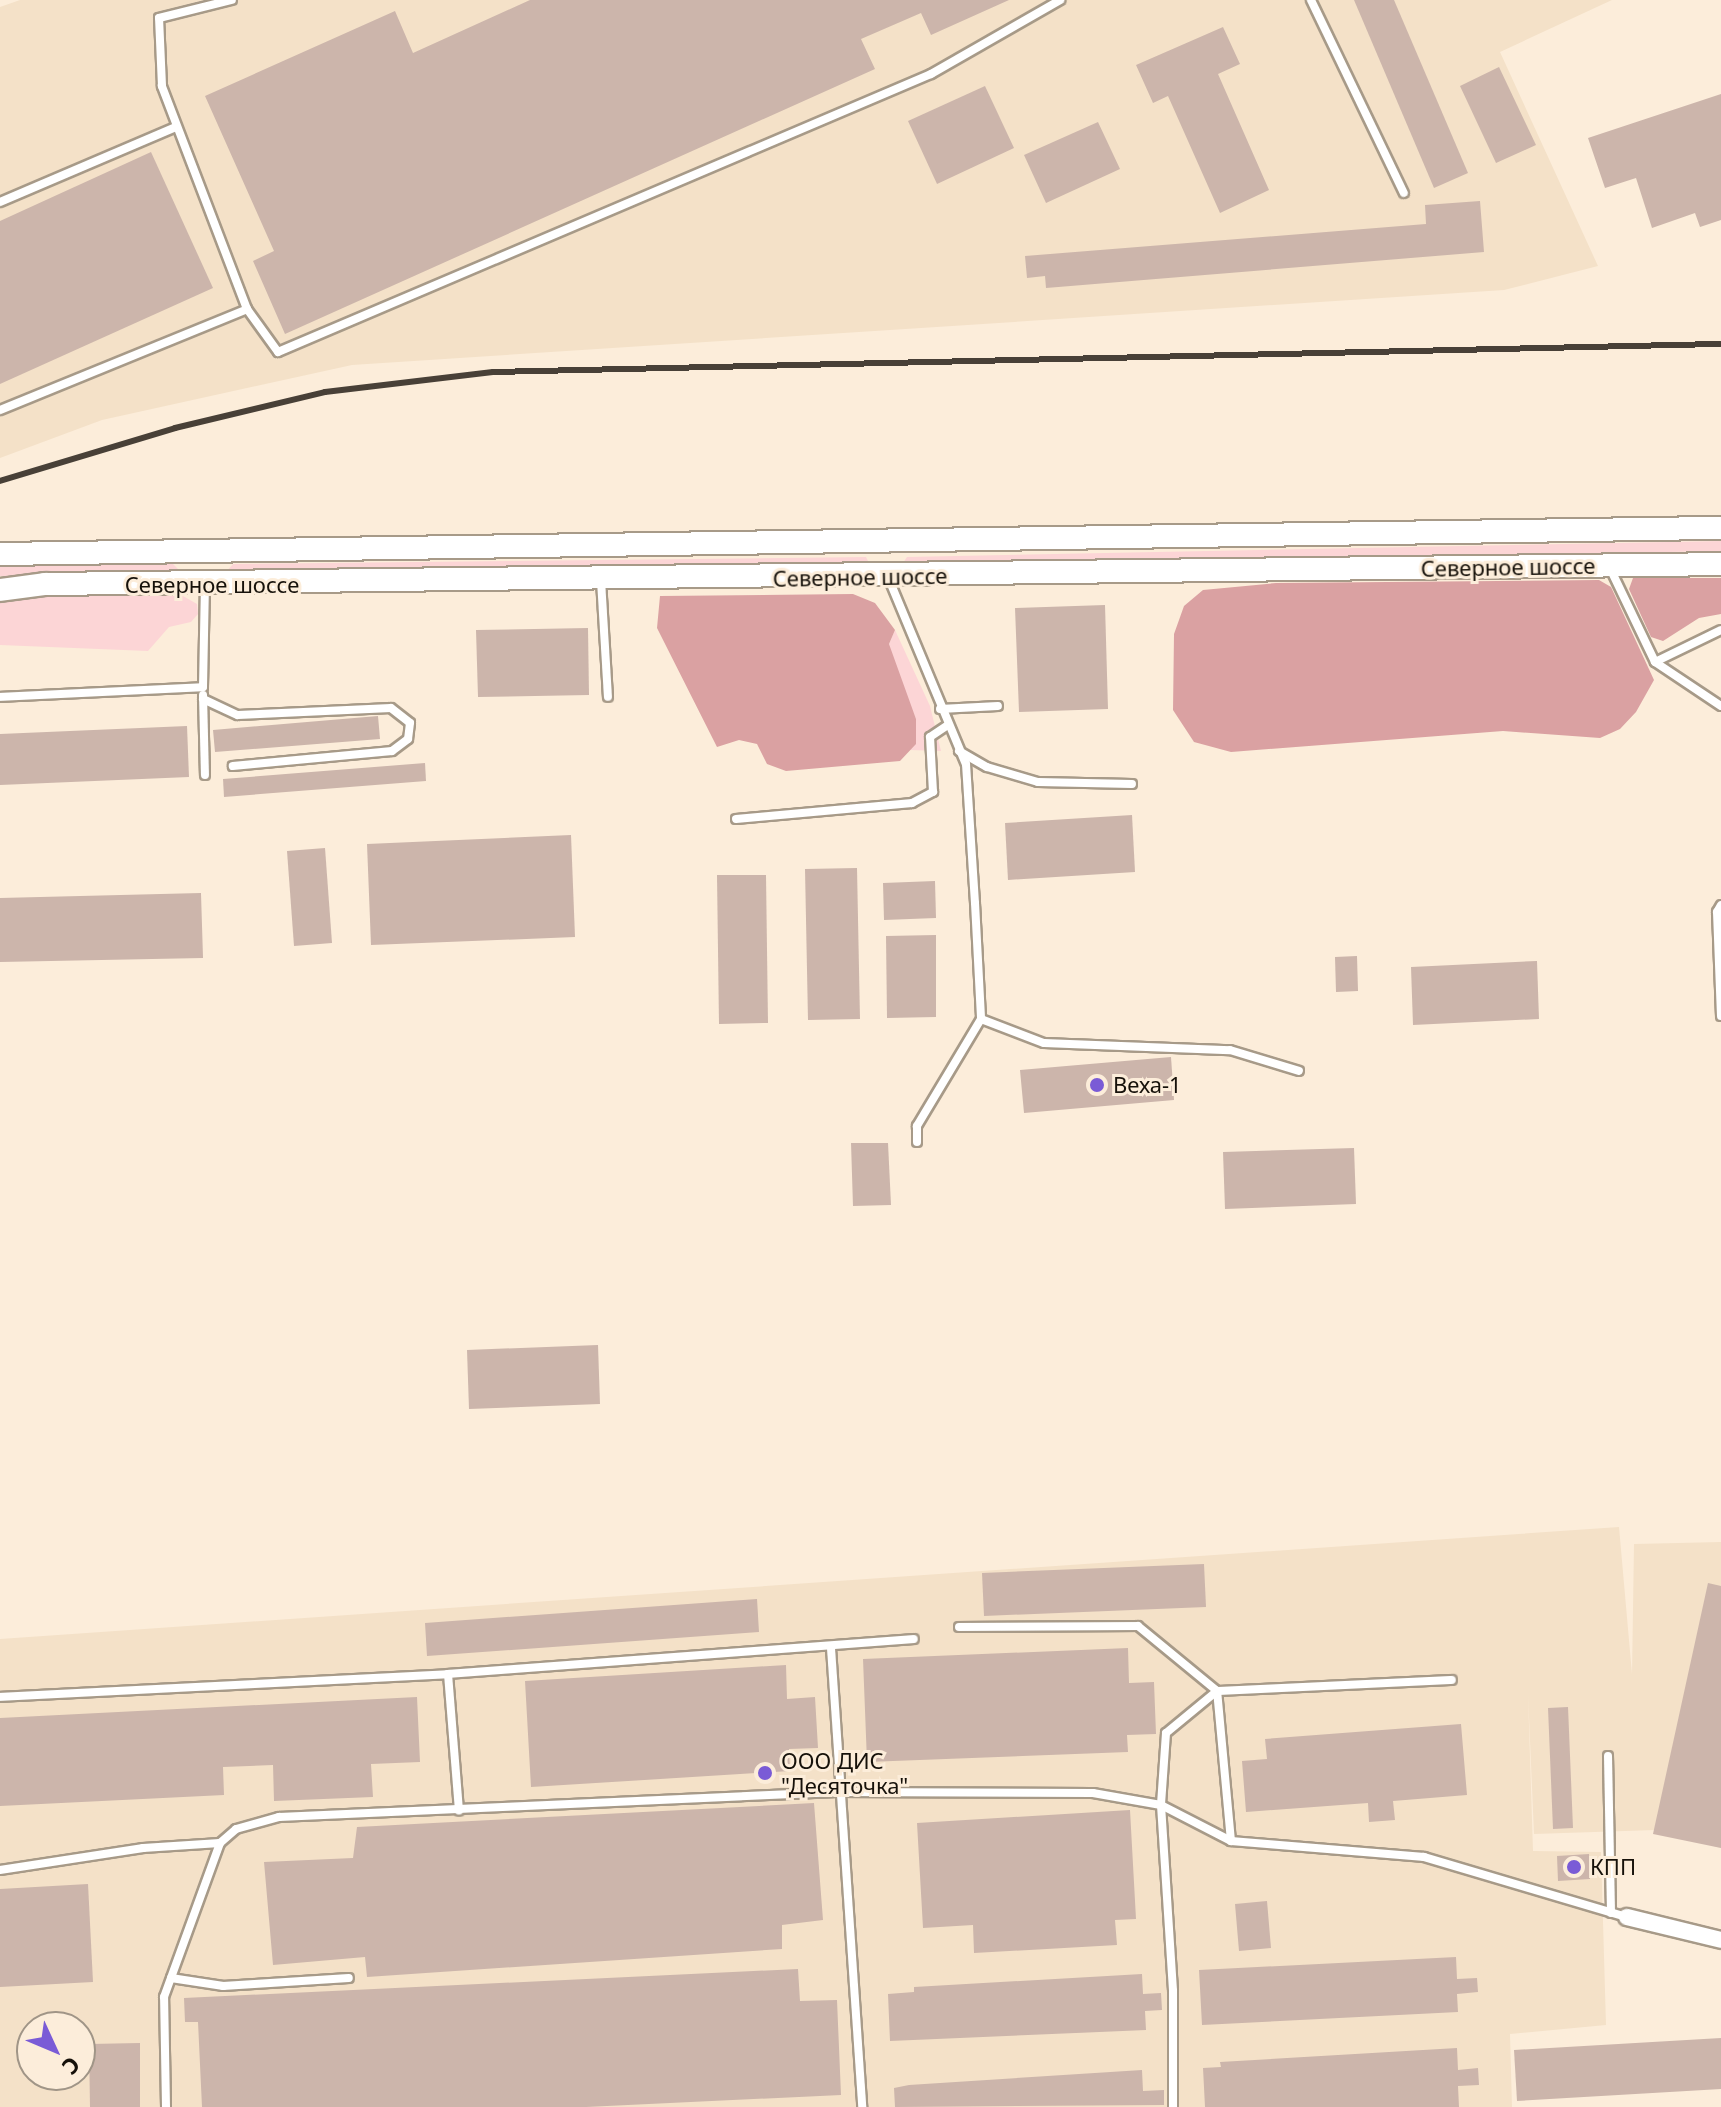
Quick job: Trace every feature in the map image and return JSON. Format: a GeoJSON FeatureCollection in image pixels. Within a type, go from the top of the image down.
{"type":"FeatureCollection","features":[{"type":"Feature","properties":{"kind":"main road","name":"Северное шоссе"},"geometry":{"type":"LineString","coordinates":[[0,554],[888,544],[1721,528]]}},
{"type":"Feature","properties":{"kind":"main road"},"geometry":{"type":"LineString","coordinates":[[888,544],[888,577]]}},
{"type":"Feature","properties":{"kind":"main road"},"geometry":{"type":"LineString","coordinates":[[204,552],[205,586]]}},
{"type":"Feature","properties":{"kind":"main road","name":"Северное шоссе"},"geometry":{"type":"LineString","coordinates":[[0,590],[45,584],[205,586],[1721,564]]}},
{"type":"Feature","properties":{"kind":"street"},"geometry":{"type":"LineString","coordinates":[[1619,1915],[1721,1940]]}},
{"type":"Feature","properties":{"kind":"lane"},"geometry":{"type":"LineString","coordinates":[[232,0],[159,18],[162,86],[247,309],[278,352],[931,74],[1060,0]]}},
{"type":"Feature","properties":{"kind":"lane"},"geometry":{"type":"LineString","coordinates":[[1311,0],[1404,193]]}},
{"type":"Feature","properties":{"kind":"lane"},"geometry":{"type":"LineString","coordinates":[[0,202],[176,127]]}},
{"type":"Feature","properties":{"kind":"lane"},"geometry":{"type":"LineString","coordinates":[[0,410],[247,309]]}},
{"type":"Feature","properties":{"kind":"lane"},"geometry":{"type":"LineString","coordinates":[[1609,566],[1655,662],[1721,706]]}},
{"type":"Feature","properties":{"kind":"lane"},"geometry":{"type":"LineString","coordinates":[[888,577],[940,709],[966,764],[981,1019],[917,1126],[917,1142]]}},
{"type":"Feature","properties":{"kind":"lane"},"geometry":{"type":"LineString","coordinates":[[601,580],[608,697]]}},
{"type":"Feature","properties":{"kind":"lane"},"geometry":{"type":"LineString","coordinates":[[205,586],[205,775]]}},
{"type":"Feature","properties":{"kind":"lane"},"geometry":{"type":"LineString","coordinates":[[1655,662],[1721,630]]}},
{"type":"Feature","properties":{"kind":"lane"},"geometry":{"type":"LineString","coordinates":[[0,697],[203,687]]}},
{"type":"Feature","properties":{"kind":"lane"},"geometry":{"type":"LineString","coordinates":[[203,699],[238,715],[391,708],[410,723],[408,739],[392,751],[233,766]]}},
{"type":"Feature","properties":{"kind":"lane"},"geometry":{"type":"LineString","coordinates":[[940,709],[998,706]]}},
{"type":"Feature","properties":{"kind":"lane"},"geometry":{"type":"LineString","coordinates":[[736,819],[912,803],[933,792],[930,737],[948,725]]}},
{"type":"Feature","properties":{"kind":"lane"},"geometry":{"type":"LineString","coordinates":[[959,751],[987,767],[1038,782],[1132,784]]}},
{"type":"Feature","properties":{"kind":"lane"},"geometry":{"type":"LineString","coordinates":[[1721,905],[1717,912],[1721,1016]]}},
{"type":"Feature","properties":{"kind":"lane"},"geometry":{"type":"LineString","coordinates":[[981,1019],[1044,1043],[1230,1050],[1299,1071]]}},
{"type":"Feature","properties":{"kind":"lane"},"geometry":{"type":"LineString","coordinates":[[959,1627],[1138,1626],[1217,1691],[1231,1841]]}},
{"type":"Feature","properties":{"kind":"lane"},"geometry":{"type":"LineString","coordinates":[[0,1697],[448,1674],[831,1648],[914,1639]]}},
{"type":"Feature","properties":{"kind":"lane"},"geometry":{"type":"LineString","coordinates":[[831,1648],[837,1792],[862,2107]]}},
{"type":"Feature","properties":{"kind":"lane"},"geometry":{"type":"LineString","coordinates":[[448,1674],[459,1811]]}},
{"type":"Feature","properties":{"kind":"lane"},"geometry":{"type":"LineString","coordinates":[[1173,2107],[1173,1991],[1161,1805],[1166,1733],[1217,1691],[1452,1680]]}},
{"type":"Feature","properties":{"kind":"lane"},"geometry":{"type":"LineString","coordinates":[[166,2107],[164,1997],[220,1843],[236,1829],[279,1817],[837,1792],[1093,1793],[1161,1805],[1231,1841],[1424,1857],[1619,1915],[1608,1756]]}},
{"type":"Feature","properties":{"kind":"lane"},"geometry":{"type":"LineString","coordinates":[[0,1870],[143,1848],[220,1843]]}},
{"type":"Feature","properties":{"kind":"lane"},"geometry":{"type":"LineString","coordinates":[[171,1978],[223,1986],[349,1978]]}},
{"type":"Feature","properties":{"kind":"shaded area"},"geometry":{"type":"Polygon","coordinates":[[[20,0],[1612,0],[1500,52],[1598,266],[1504,290],[352,365],[102,420],[0,458],[0,7],[20,0]]]}},
{"type":"Feature","properties":{"kind":"shaded area"},"geometry":{"type":"Polygon","coordinates":[[[1721,541],[1721,551],[906,567],[903,563],[907,557],[1721,541]]]}},
{"type":"Feature","properties":{"kind":"shaded area"},"geometry":{"type":"Polygon","coordinates":[[[866,557],[870,565],[226,572],[233,564],[866,557]]]}},
{"type":"Feature","properties":{"kind":"shaded area"},"geometry":{"type":"Polygon","coordinates":[[[46,562],[173,564],[178,569],[173,575],[0,576],[0,565],[46,562]]]}},
{"type":"Feature","properties":{"kind":"shaded area"},"geometry":{"type":"Polygon","coordinates":[[[1633,578],[1721,578],[1721,614],[1699,618],[1663,641],[1651,637],[1629,589],[1633,578]]]}},
{"type":"Feature","properties":{"kind":"shaded area"},"geometry":{"type":"Polygon","coordinates":[[[1599,580],[1611,587],[1654,680],[1636,712],[1620,729],[1600,738],[1503,731],[1231,752],[1194,742],[1173,710],[1174,634],[1184,606],[1203,590],[1276,583],[1599,580]]]}},
{"type":"Feature","properties":{"kind":"shaded area"},"geometry":{"type":"Polygon","coordinates":[[[853,594],[875,603],[895,630],[889,644],[916,719],[916,744],[900,761],[786,771],[767,764],[757,744],[739,740],[717,747],[657,628],[660,596],[853,594]]]}},
{"type":"Feature","properties":{"kind":"shaded area"},"geometry":{"type":"Polygon","coordinates":[[[28,595],[183,596],[197,604],[198,614],[191,622],[169,627],[148,651],[0,645],[0,601],[28,595]]]}},
{"type":"Feature","properties":{"kind":"shaded area"},"geometry":{"type":"Polygon","coordinates":[[[895,630],[930,706],[941,751],[910,750],[916,743],[916,719],[894,666],[889,644],[895,630]]]}},
{"type":"Feature","properties":{"kind":"shaded area","name":"ООО ДИС \"Десяточка\""},"geometry":{"type":"Polygon","coordinates":[[[1619,1527],[1632,1674],[1634,1544],[1721,1542],[1721,1848],[1655,1830],[1534,1834],[1528,1694],[1533,1851],[1601,1852],[1606,2025],[1510,2034],[1512,2107],[0,2107],[0,1639],[1619,1527]]]}},
{"type":"Feature","properties":{"kind":"building"},"geometry":{"type":"Polygon","coordinates":[[[530,0],[1009,0],[931,35],[921,13],[861,39],[875,69],[285,334],[253,261],[274,251],[205,96],[395,11],[413,53],[530,0]]]}},
{"type":"Feature","properties":{"kind":"building"},"geometry":{"type":"Polygon","coordinates":[[[1354,0],[1394,0],[1468,173],[1434,188],[1354,0]]]}},
{"type":"Feature","properties":{"kind":"building"},"geometry":{"type":"Polygon","coordinates":[[[1223,27],[1240,64],[1218,74],[1269,190],[1220,213],[1168,96],[1153,103],[1136,65],[1223,27]]]}},
{"type":"Feature","properties":{"kind":"building"},"geometry":{"type":"Polygon","coordinates":[[[1499,67],[1536,145],[1496,163],[1460,86],[1499,67]]]}},
{"type":"Feature","properties":{"kind":"building"},"geometry":{"type":"Polygon","coordinates":[[[985,86],[1014,148],[937,184],[908,121],[985,86]]]}},
{"type":"Feature","properties":{"kind":"building"},"geometry":{"type":"Polygon","coordinates":[[[1721,94],[1721,220],[1700,227],[1695,213],[1652,228],[1636,178],[1605,188],[1588,138],[1721,94]]]}},
{"type":"Feature","properties":{"kind":"building"},"geometry":{"type":"Polygon","coordinates":[[[1098,122],[1120,169],[1046,203],[1024,155],[1098,122]]]}},
{"type":"Feature","properties":{"kind":"building"},"geometry":{"type":"Polygon","coordinates":[[[151,152],[213,288],[0,384],[0,221],[151,152]]]}},
{"type":"Feature","properties":{"kind":"building"},"geometry":{"type":"Polygon","coordinates":[[[1480,201],[1484,252],[1046,288],[1045,276],[1027,278],[1025,256],[1426,224],[1425,205],[1480,201]]]}},
{"type":"Feature","properties":{"kind":"building"},"geometry":{"type":"Polygon","coordinates":[[[1105,605],[1108,709],[1019,712],[1015,608],[1105,605]]]}},
{"type":"Feature","properties":{"kind":"building"},"geometry":{"type":"Polygon","coordinates":[[[588,628],[589,695],[478,697],[476,630],[588,628]]]}},
{"type":"Feature","properties":{"kind":"building"},"geometry":{"type":"Polygon","coordinates":[[[378,716],[380,739],[215,752],[213,730],[378,716]]]}},
{"type":"Feature","properties":{"kind":"building"},"geometry":{"type":"Polygon","coordinates":[[[187,726],[189,777],[0,785],[0,734],[187,726]]]}},
{"type":"Feature","properties":{"kind":"building"},"geometry":{"type":"Polygon","coordinates":[[[425,763],[426,781],[224,797],[223,779],[425,763]]]}},
{"type":"Feature","properties":{"kind":"building"},"geometry":{"type":"Polygon","coordinates":[[[1132,815],[1135,872],[1008,880],[1005,823],[1132,815]]]}},
{"type":"Feature","properties":{"kind":"building"},"geometry":{"type":"Polygon","coordinates":[[[571,835],[575,937],[371,945],[367,844],[571,835]]]}},
{"type":"Feature","properties":{"kind":"building"},"geometry":{"type":"Polygon","coordinates":[[[325,848],[332,943],[294,946],[287,851],[325,848]]]}},
{"type":"Feature","properties":{"kind":"building"},"geometry":{"type":"Polygon","coordinates":[[[857,868],[860,1019],[808,1020],[805,869],[857,868]]]}},
{"type":"Feature","properties":{"kind":"building"},"geometry":{"type":"Polygon","coordinates":[[[717,875],[766,875],[768,1023],[719,1024],[717,875]]]}},
{"type":"Feature","properties":{"kind":"building"},"geometry":{"type":"Polygon","coordinates":[[[935,881],[936,918],[884,920],[883,883],[935,881]]]}},
{"type":"Feature","properties":{"kind":"building"},"geometry":{"type":"Polygon","coordinates":[[[201,893],[203,958],[0,962],[0,898],[201,893]]]}},
{"type":"Feature","properties":{"kind":"building"},"geometry":{"type":"Polygon","coordinates":[[[936,935],[936,1017],[887,1018],[886,936],[936,935]]]}},
{"type":"Feature","properties":{"kind":"building"},"geometry":{"type":"Polygon","coordinates":[[[1357,956],[1358,991],[1336,992],[1335,957],[1357,956]]]}},
{"type":"Feature","properties":{"kind":"building"},"geometry":{"type":"Polygon","coordinates":[[[1537,961],[1539,1019],[1413,1025],[1411,967],[1537,961]]]}},
{"type":"Feature","properties":{"kind":"building","name":"Веха-1"},"geometry":{"type":"Polygon","coordinates":[[[1171,1057],[1174,1100],[1024,1113],[1020,1070],[1171,1057]]]}},
{"type":"Feature","properties":{"kind":"building"},"geometry":{"type":"Polygon","coordinates":[[[851,1143],[888,1143],[891,1205],[853,1206],[851,1143]]]}},
{"type":"Feature","properties":{"kind":"building"},"geometry":{"type":"Polygon","coordinates":[[[1354,1148],[1356,1204],[1225,1209],[1223,1152],[1354,1148]]]}},
{"type":"Feature","properties":{"kind":"building"},"geometry":{"type":"Polygon","coordinates":[[[598,1345],[600,1404],[469,1409],[467,1350],[598,1345]]]}},
{"type":"Feature","properties":{"kind":"building"},"geometry":{"type":"Polygon","coordinates":[[[1204,1564],[1206,1607],[984,1616],[982,1573],[1204,1564]]]}},
{"type":"Feature","properties":{"kind":"building"},"geometry":{"type":"Polygon","coordinates":[[[1708,1583],[1721,1586],[1721,1848],[1653,1834],[1708,1583]]]}},
{"type":"Feature","properties":{"kind":"building"},"geometry":{"type":"Polygon","coordinates":[[[757,1599],[759,1632],[427,1656],[425,1623],[757,1599]]]}},
{"type":"Feature","properties":{"kind":"building"},"geometry":{"type":"Polygon","coordinates":[[[1128,1648],[1129,1683],[1154,1682],[1156,1734],[1127,1735],[1128,1752],[867,1762],[863,1659],[1128,1648]]]}},
{"type":"Feature","properties":{"kind":"building"},"geometry":{"type":"Polygon","coordinates":[[[786,1665],[787,1699],[815,1697],[818,1748],[789,1749],[790,1771],[531,1787],[525,1681],[786,1665]]]}},
{"type":"Feature","properties":{"kind":"building"},"geometry":{"type":"Polygon","coordinates":[[[417,1697],[420,1762],[371,1764],[373,1797],[274,1801],[273,1765],[223,1767],[224,1795],[0,1806],[0,1718],[417,1697]]]}},
{"type":"Feature","properties":{"kind":"building"},"geometry":{"type":"Polygon","coordinates":[[[1568,1707],[1573,1828],[1553,1829],[1548,1708],[1568,1707]]]}},
{"type":"Feature","properties":{"kind":"building"},"geometry":{"type":"Polygon","coordinates":[[[1461,1724],[1467,1795],[1393,1801],[1395,1820],[1369,1822],[1368,1803],[1246,1812],[1242,1761],[1267,1759],[1265,1739],[1461,1724]]]}},
{"type":"Feature","properties":{"kind":"building"},"geometry":{"type":"Polygon","coordinates":[[[814,1803],[823,1920],[782,1925],[782,1949],[367,1977],[365,1957],[273,1965],[264,1862],[353,1858],[357,1827],[814,1803]]]}},
{"type":"Feature","properties":{"kind":"building"},"geometry":{"type":"Polygon","coordinates":[[[1130,1810],[1136,1919],[1115,1920],[1117,1945],[974,1953],[973,1925],[923,1928],[917,1823],[1130,1810]]]}},
{"type":"Feature","properties":{"kind":"building","name":"КПП"},"geometry":{"type":"Polygon","coordinates":[[[1589,1854],[1590,1879],[1558,1881],[1557,1856],[1589,1854]]]}},
{"type":"Feature","properties":{"kind":"building"},"geometry":{"type":"Polygon","coordinates":[[[88,1884],[93,1982],[0,1987],[0,1889],[88,1884]]]}},
{"type":"Feature","properties":{"kind":"building"},"geometry":{"type":"Polygon","coordinates":[[[1267,1901],[1271,1948],[1239,1951],[1235,1904],[1267,1901]]]}},
{"type":"Feature","properties":{"kind":"building"},"geometry":{"type":"Polygon","coordinates":[[[1456,1957],[1457,1979],[1477,1978],[1478,1992],[1457,1994],[1458,2012],[1202,2025],[1199,1970],[1456,1957]]]}},
{"type":"Feature","properties":{"kind":"building"},"geometry":{"type":"Polygon","coordinates":[[[798,1969],[800,2001],[837,2000],[841,2095],[586,2107],[202,2107],[198,2022],[185,2022],[184,1998],[798,1969]]]}},
{"type":"Feature","properties":{"kind":"building"},"geometry":{"type":"Polygon","coordinates":[[[1142,1974],[1143,1994],[1161,1993],[1162,2010],[1145,2011],[1146,2030],[890,2041],[888,1994],[914,1992],[914,1987],[1142,1974]]]}},
{"type":"Feature","properties":{"kind":"building"},"geometry":{"type":"Polygon","coordinates":[[[1721,2038],[1721,2089],[1517,2101],[1514,2050],[1721,2038]]]}},
{"type":"Feature","properties":{"kind":"building"},"geometry":{"type":"Polygon","coordinates":[[[140,2043],[140,2107],[90,2107],[90,2091],[96,2091],[96,2044],[140,2043]]]}},
{"type":"Feature","properties":{"kind":"building"},"geometry":{"type":"Polygon","coordinates":[[[1457,2048],[1458,2070],[1478,2068],[1479,2085],[1458,2086],[1459,2107],[1205,2107],[1203,2068],[1221,2067],[1220,2062],[1457,2048]]]}},
{"type":"Feature","properties":{"kind":"building"},"geometry":{"type":"Polygon","coordinates":[[[1142,2070],[1143,2091],[1164,2090],[1164,2105],[895,2107],[894,2088],[909,2085],[1142,2070]]]}},
{"type":"Feature","properties":{"kind":"railway"},"geometry":{"type":"LineString","coordinates":[[0,481],[175,428],[325,392],[493,372],[1721,344]]}},
{"type":"Feature","properties":{"kind":"place","name":"Веха-1"},"geometry":{"type":"Point","coordinates":[1097,1085]}},
{"type":"Feature","properties":{"kind":"place","name":"ООО ДИС \"Десяточка\""},"geometry":{"type":"Point","coordinates":[765,1773]}},
{"type":"Feature","properties":{"kind":"place","name":"КПП"},"geometry":{"type":"Point","coordinates":[1574,1867]}}]}
